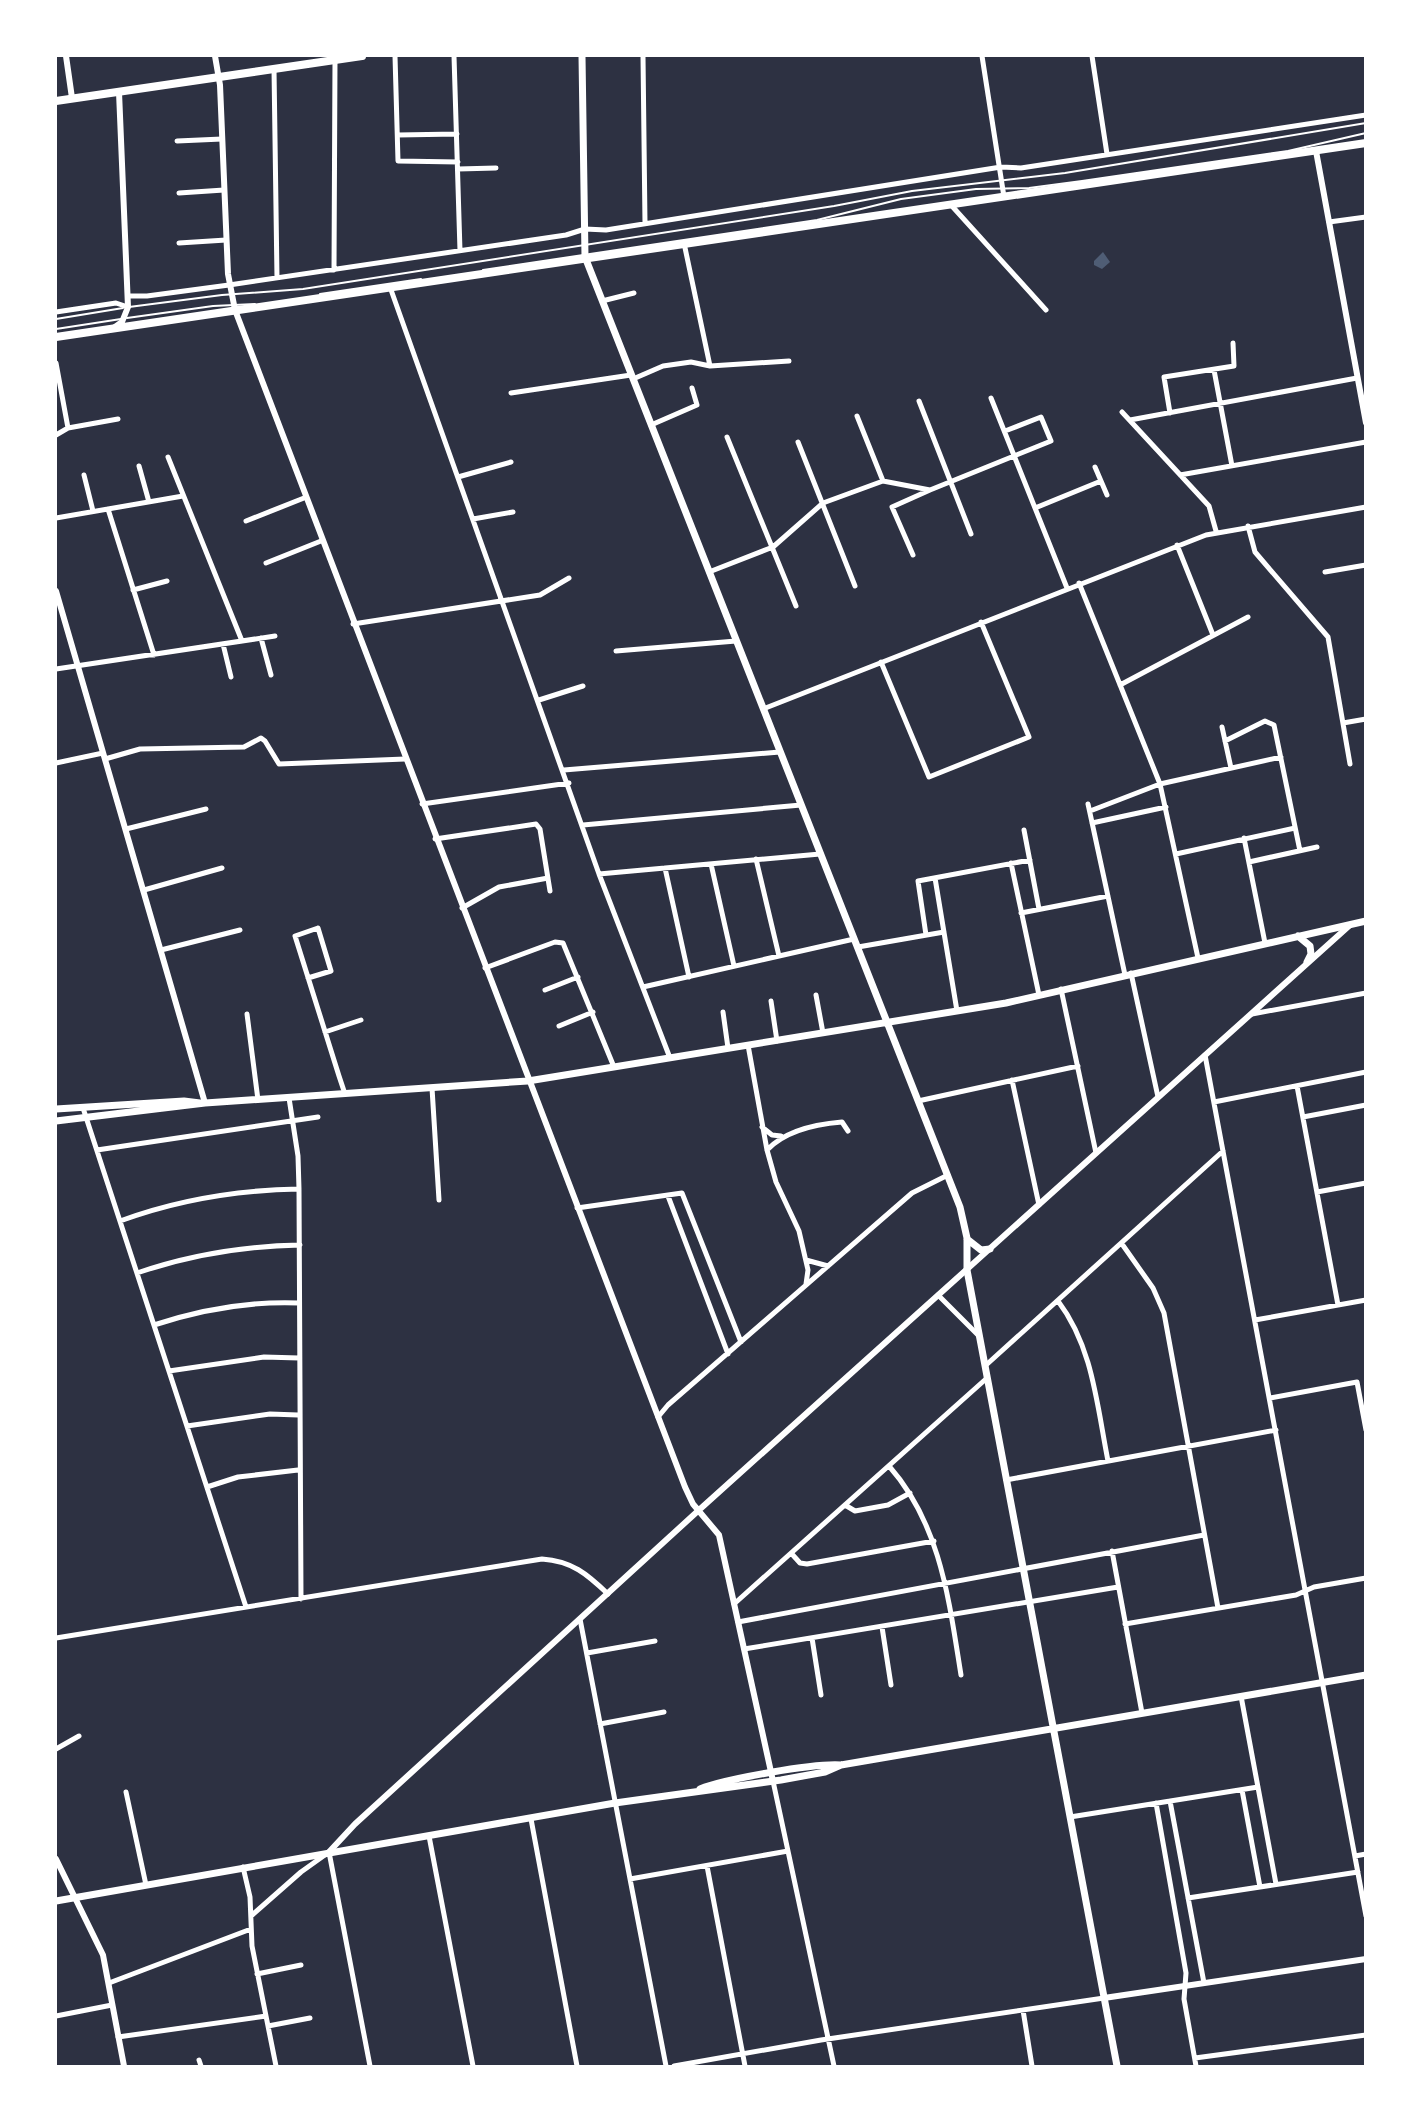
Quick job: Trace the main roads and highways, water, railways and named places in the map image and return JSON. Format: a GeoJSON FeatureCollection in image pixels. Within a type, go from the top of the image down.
{"type":"FeatureCollection","features":[{"type":"Feature","properties":{"kind":"main road"},"geometry":{"type":"LineString","coordinates":[[56,101],[362,56]]}},
{"type":"Feature","properties":{"kind":"main road"},"geometry":{"type":"LineString","coordinates":[[582,56],[585,255],[960,1207],[967,1238],[967,1270],[979,1336],[1117,2067]]}},
{"type":"Feature","properties":{"kind":"main road"},"geometry":{"type":"LineString","coordinates":[[56,338],[234,308],[390,287],[585,255],[951,205],[1004,193],[1365,143]]}},
{"type":"Feature","properties":{"kind":"main road"},"geometry":{"type":"LineString","coordinates":[[56,1121],[205,1103],[528,1081],[957,1011],[1039,995],[1365,921]]}},
{"type":"Feature","properties":{"kind":"main road"},"geometry":{"type":"LineString","coordinates":[[1298,936],[1307,942],[1311,950],[1307,962]]}},
{"type":"Feature","properties":{"kind":"main road"},"geometry":{"type":"LineString","coordinates":[[56,1109],[184,1101],[205,1103]]}},
{"type":"Feature","properties":{"kind":"main road"},"geometry":{"type":"LineString","coordinates":[[967,1238],[981,1250],[990,1249]]}},
{"type":"Feature","properties":{"kind":"main road"},"geometry":{"type":"LineString","coordinates":[[56,1901],[329,1852],[699,1790],[720,1783],[772,1777],[825,1765],[841,1765],[1365,1675]]}},
{"type":"Feature","properties":{"kind":"water"},"geometry":{"type":"Polygon","coordinates":[[[1103,252],[1110,262],[1102,269],[1094,265],[1094,261],[1103,252]]]}}]}
